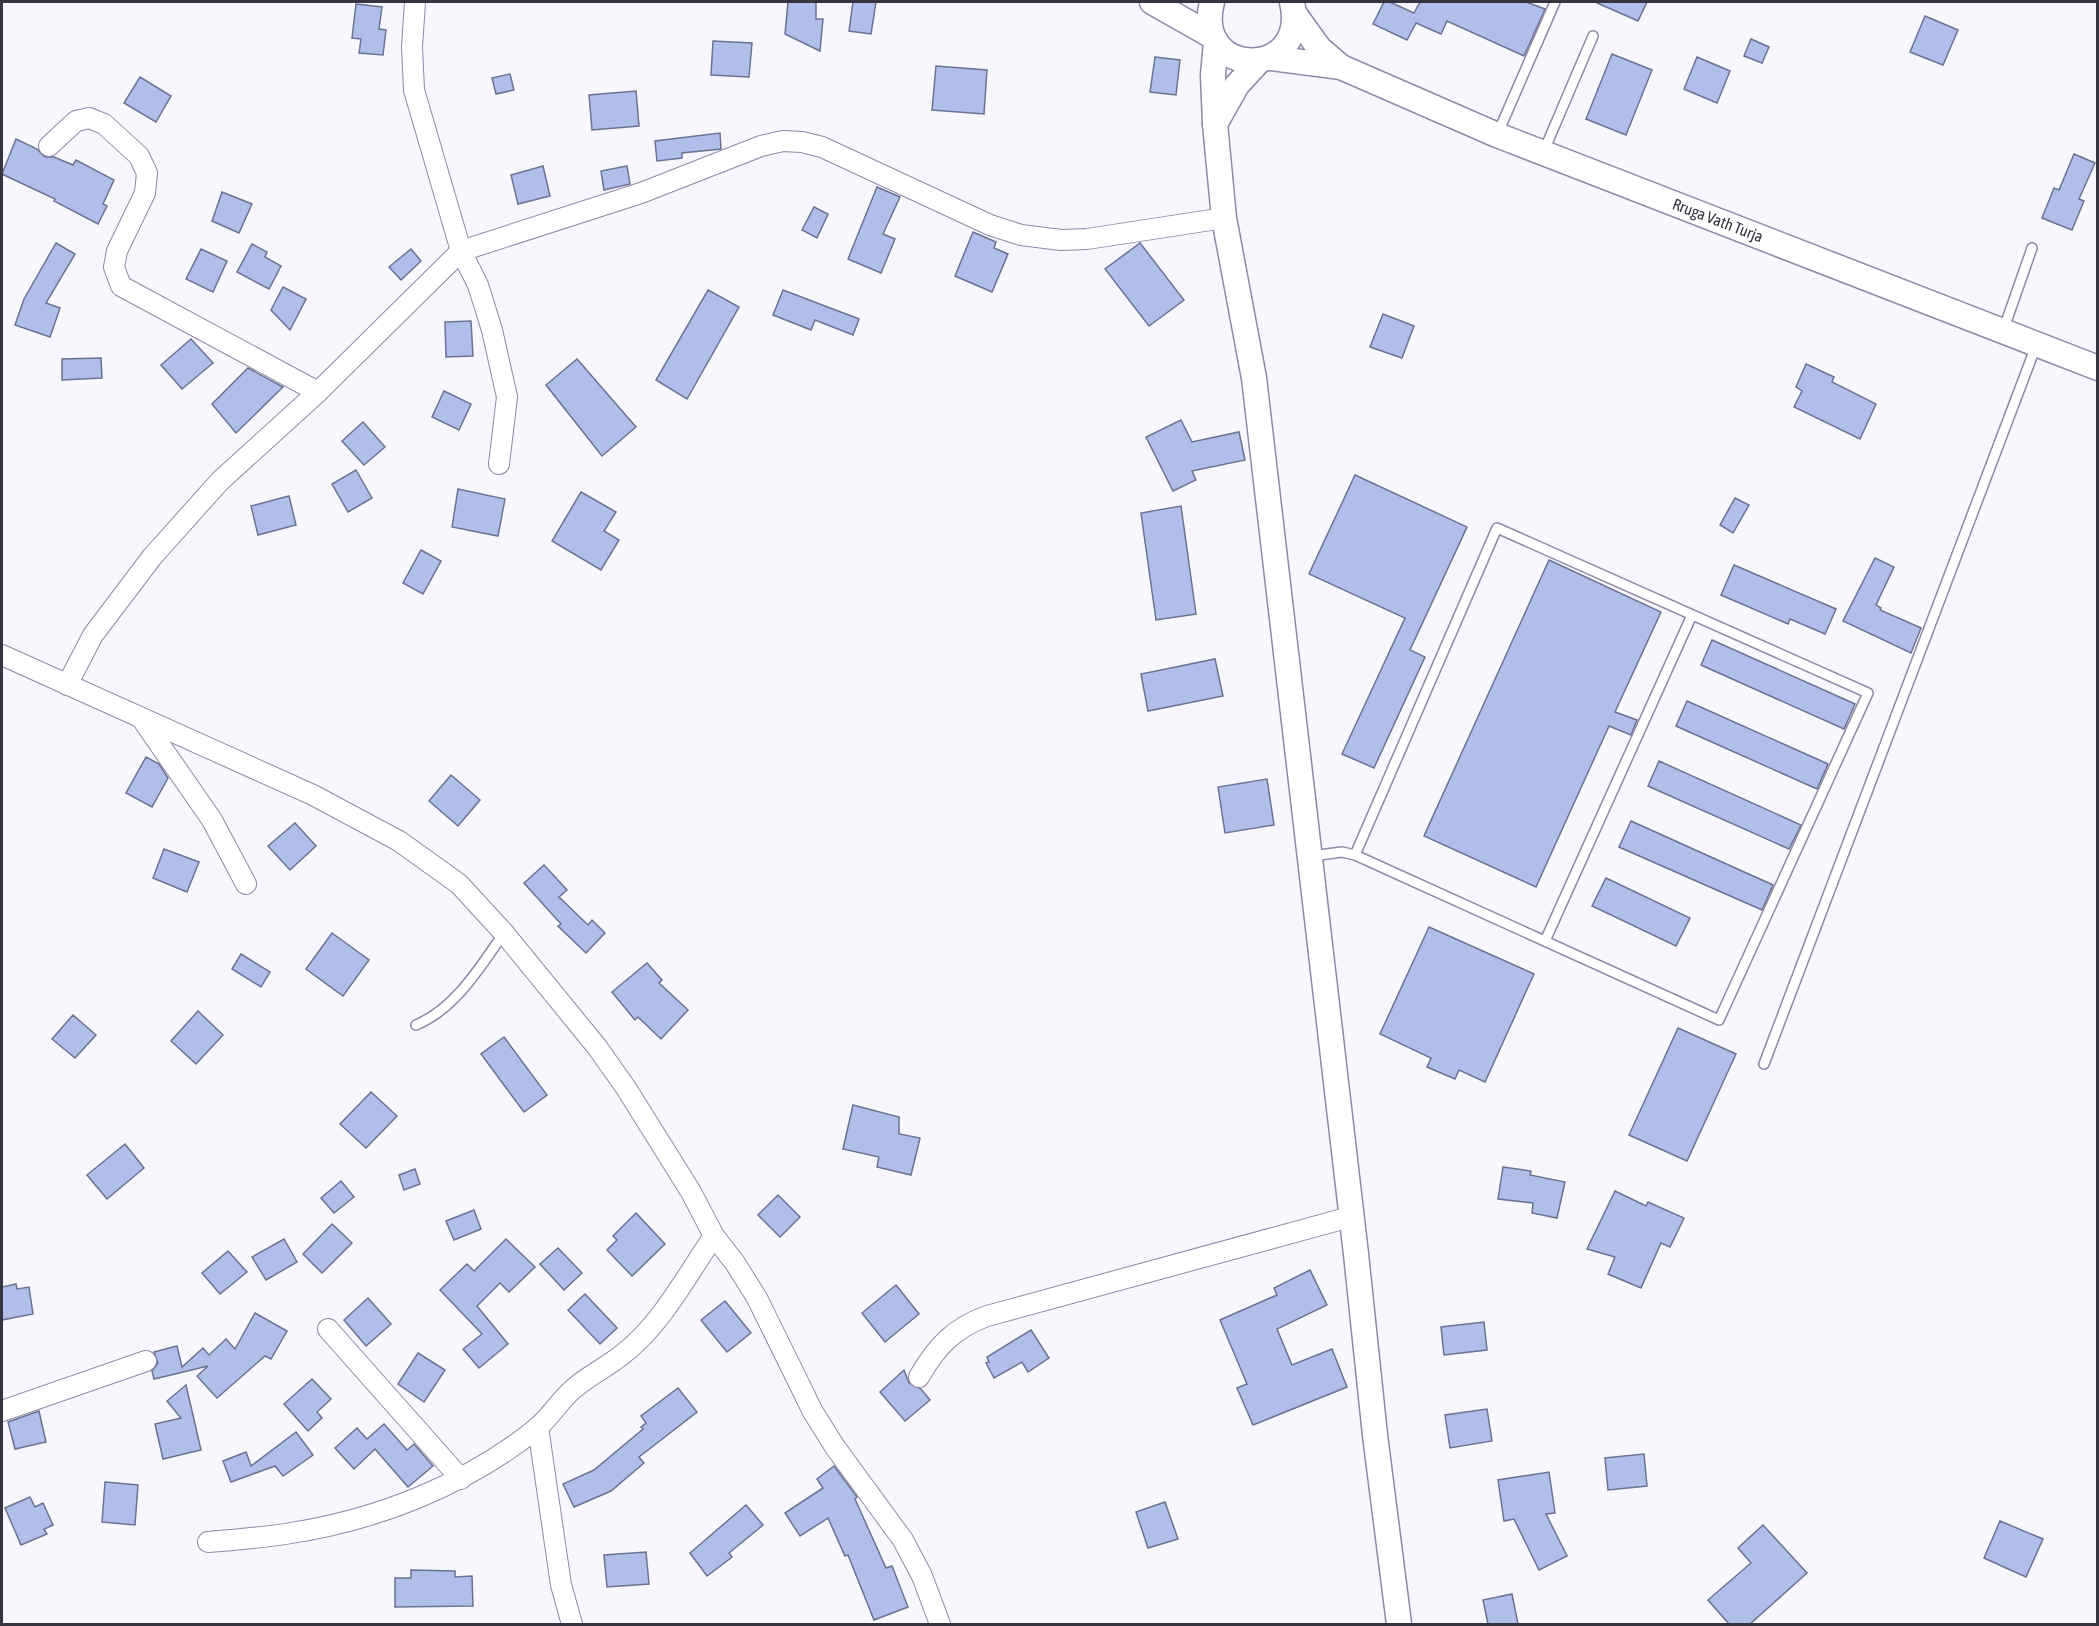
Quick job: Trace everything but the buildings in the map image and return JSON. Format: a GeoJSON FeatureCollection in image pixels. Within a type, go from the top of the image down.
{"type":"FeatureCollection","features":[{"type":"Feature","properties":{"kind":"street"},"geometry":{"type":"LineString","coordinates":[[416,2],[412,47],[414,90],[432,161],[461,251],[478,285],[492,330],[507,397],[498,464]]}},
{"type":"Feature","properties":{"kind":"street","name":"Rruga Vath Turja"},"geometry":{"type":"LineString","coordinates":[[1152,2],[1214,39],[1222,50],[1236,59],[1253,62],[1265,59],[1284,48],[1293,33],[1294,9]]}},
{"type":"Feature","properties":{"kind":"street"},"geometry":{"type":"LineString","coordinates":[[1212,2],[1208,19],[1214,39],[1215,124],[1224,218],[1254,378],[1399,1624]]}},
{"type":"Feature","properties":{"kind":"street","name":"Rruga Vath Turja"},"geometry":{"type":"LineString","coordinates":[[1294,9],[1319,48],[1341,67],[1497,135],[2097,368]]}},
{"type":"Feature","properties":{"kind":"street"},"geometry":{"type":"LineString","coordinates":[[1215,124],[1238,85],[1265,59]]}},
{"type":"Feature","properties":{"kind":"street","name":"Rruga Vath Turja"},"geometry":{"type":"LineString","coordinates":[[1265,59],[1341,67]]}},
{"type":"Feature","properties":{"kind":"street"},"geometry":{"type":"LineString","coordinates":[[49,146],[76,121],[89,118],[104,124],[139,156],[147,173],[145,193],[117,251],[114,267],[121,286],[318,392]]}},
{"type":"Feature","properties":{"kind":"street"},"geometry":{"type":"LineString","coordinates":[[67,686],[93,635],[152,557],[219,481],[318,392],[461,251],[641,193],[761,146],[783,141],[802,142],[822,147],[990,225],[1031,237],[1086,239],[1224,218]]}},
{"type":"Feature","properties":{"kind":"street"},"geometry":{"type":"LineString","coordinates":[[2,655],[144,721],[313,795],[399,841],[459,884],[504,933],[597,1047],[626,1088],[691,1192],[714,1236],[735,1263],[757,1298],[813,1412],[835,1447],[903,1540],[922,1576],[940,1624]]}},
{"type":"Feature","properties":{"kind":"street"},"geometry":{"type":"LineString","coordinates":[[144,721],[212,820],[246,884]]}},
{"type":"Feature","properties":{"kind":"street"},"geometry":{"type":"LineString","coordinates":[[919,1377],[930,1358],[954,1332],[987,1316],[1350,1217]]}},
{"type":"Feature","properties":{"kind":"street"},"geometry":{"type":"LineString","coordinates":[[208,1542],[286,1534],[356,1518],[423,1497],[461,1479],[538,1427],[571,1392],[594,1372],[623,1355],[649,1330],[714,1236]]}},
{"type":"Feature","properties":{"kind":"street"},"geometry":{"type":"LineString","coordinates":[[328,1329],[461,1479]]}},
{"type":"Feature","properties":{"kind":"street"},"geometry":{"type":"LineString","coordinates":[[2,1411],[146,1361]]}},
{"type":"Feature","properties":{"kind":"street"},"geometry":{"type":"LineString","coordinates":[[538,1427],[561,1586],[567,1615],[573,1624]]}},
{"type":"Feature","properties":{"kind":"lane"},"geometry":{"type":"LineString","coordinates":[[1497,135],[1555,2]]}},
{"type":"Feature","properties":{"kind":"lane"},"geometry":{"type":"LineString","coordinates":[[1543,153],[1593,36]]}},
{"type":"Feature","properties":{"kind":"lane"},"geometry":{"type":"LineString","coordinates":[[2003,331],[2032,248]]}},
{"type":"Feature","properties":{"kind":"lane"},"geometry":{"type":"LineString","coordinates":[[1764,1064],[2037,344]]}},
{"type":"Feature","properties":{"kind":"lane"},"geometry":{"type":"LineString","coordinates":[[1309,856],[1342,852],[1355,855],[1719,1020],[1868,693],[1497,528],[1355,855]]}},
{"type":"Feature","properties":{"kind":"lane"},"geometry":{"type":"LineString","coordinates":[[1545,941],[1692,615]]}},
{"type":"Feature","properties":{"kind":"lane"},"geometry":{"type":"LineString","coordinates":[[416,1025],[434,1017],[455,997],[504,933]]}}]}
